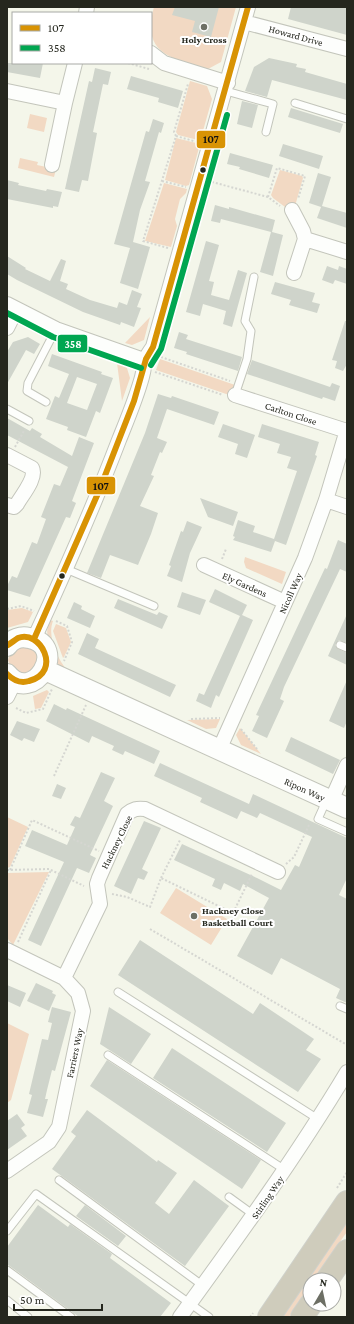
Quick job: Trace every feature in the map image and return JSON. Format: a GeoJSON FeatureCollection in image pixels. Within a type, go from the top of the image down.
{"type":"FeatureCollection","features":[{"type":"Feature","properties":{"kind":"highway"},"geometry":{"type":"LineString","coordinates":[[269,1317],[347,1202]]}},
{"type":"Feature","properties":{"kind":"highway"},"geometry":{"type":"LineString","coordinates":[[333,1272],[347,1251]]}},
{"type":"Feature","properties":{"kind":"street"},"geometry":{"type":"LineString","coordinates":[[34,639],[66,569],[122,434],[142,376],[145,360],[155,340],[200,185],[248,7]]}},
{"type":"Feature","properties":{"kind":"street","name":"Howard Drive"},"geometry":{"type":"LineString","coordinates":[[244,22],[347,49]]}},
{"type":"Feature","properties":{"kind":"street"},"geometry":{"type":"LineString","coordinates":[[152,54],[164,63],[227,87]]}},
{"type":"Feature","properties":{"kind":"street"},"geometry":{"type":"LineString","coordinates":[[52,166],[74,64]]}},
{"type":"Feature","properties":{"kind":"street"},"geometry":{"type":"LineString","coordinates":[[7,91],[65,103]]}},
{"type":"Feature","properties":{"kind":"street"},"geometry":{"type":"LineString","coordinates":[[292,210],[303,231],[305,239],[294,272]]}},
{"type":"Feature","properties":{"kind":"street"},"geometry":{"type":"LineString","coordinates":[[305,239],[347,252]]}},
{"type":"Feature","properties":{"kind":"street"},"geometry":{"type":"LineString","coordinates":[[7,328],[12,307],[56,329],[145,360]]}},
{"type":"Feature","properties":{"kind":"street","name":"Carlton Close"},"geometry":{"type":"LineString","coordinates":[[237,390],[347,430]]}},
{"type":"Feature","properties":{"kind":"street","name":"Nicoll Way"},"geometry":{"type":"LineString","coordinates":[[219,750],[305,558],[326,500],[347,430]]}},
{"type":"Feature","properties":{"kind":"street"},"geometry":{"type":"LineString","coordinates":[[7,505],[14,507],[17,504],[33,477],[34,472],[32,468],[9,455]]}},
{"type":"Feature","properties":{"kind":"street"},"geometry":{"type":"LineString","coordinates":[[326,500],[347,507]]}},
{"type":"Feature","properties":{"kind":"street","name":"Ely Gardens"},"geometry":{"type":"LineString","coordinates":[[204,565],[285,602]]}},
{"type":"Feature","properties":{"kind":"street"},"geometry":{"type":"LineString","coordinates":[[7,646],[15,639],[21,637],[34,639],[44,649],[54,673],[29,682],[10,684]]}},
{"type":"Feature","properties":{"kind":"street","name":"Ripon Way"},"geometry":{"type":"LineString","coordinates":[[54,673],[219,750],[339,803]]}},
{"type":"Feature","properties":{"kind":"street"},"geometry":{"type":"LineString","coordinates":[[339,803],[347,765]]}},
{"type":"Feature","properties":{"kind":"street","name":"Hackney Close"},"geometry":{"type":"LineString","coordinates":[[64,978],[100,904],[97,884],[98,878],[127,814],[132,810],[139,808],[145,809],[278,872]]}},
{"type":"Feature","properties":{"kind":"street","name":"Farriers Way"},"geometry":{"type":"LineString","coordinates":[[7,1171],[49,1142],[59,1127],[83,1011],[78,993],[64,978],[9,952]]}},
{"type":"Feature","properties":{"kind":"street","name":"Stirling Way"},"geometry":{"type":"LineString","coordinates":[[180,1317],[285,1170],[347,1072]]}},
{"type":"Feature","properties":{"kind":"lane"},"geometry":{"type":"LineString","coordinates":[[227,87],[273,104],[266,132]]}},
{"type":"Feature","properties":{"kind":"lane"},"geometry":{"type":"LineString","coordinates":[[295,104],[347,118]]}},
{"type":"Feature","properties":{"kind":"lane"},"geometry":{"type":"LineString","coordinates":[[237,390],[247,359],[251,331],[245,321],[254,277]]}},
{"type":"Feature","properties":{"kind":"lane"},"geometry":{"type":"LineString","coordinates":[[46,402],[27,391],[28,383],[56,329]]}},
{"type":"Feature","properties":{"kind":"lane"},"geometry":{"type":"LineString","coordinates":[[7,409],[29,421]]}},
{"type":"Feature","properties":{"kind":"lane"},"geometry":{"type":"LineString","coordinates":[[66,569],[154,606]]}},
{"type":"Feature","properties":{"kind":"lane"},"geometry":{"type":"LineString","coordinates":[[339,803],[318,819],[347,832]]}},
{"type":"Feature","properties":{"kind":"lane"},"geometry":{"type":"LineString","coordinates":[[118,992],[318,1120]]}},
{"type":"Feature","properties":{"kind":"lane"},"geometry":{"type":"LineString","coordinates":[[340,1006],[347,1009]]}},
{"type":"Feature","properties":{"kind":"lane"},"geometry":{"type":"LineString","coordinates":[[108,1055],[285,1170]]}},
{"type":"Feature","properties":{"kind":"lane"},"geometry":{"type":"LineString","coordinates":[[59,1180],[202,1285]]}},
{"type":"Feature","properties":{"kind":"lane"},"geometry":{"type":"LineString","coordinates":[[7,1231],[36,1194],[209,1317]]}},
{"type":"Feature","properties":{"kind":"lane"},"geometry":{"type":"LineString","coordinates":[[229,1197],[254,1215]]}},
{"type":"Feature","properties":{"kind":"lane"},"geometry":{"type":"LineString","coordinates":[[7,1270],[71,1317]]}},
{"type":"Feature","properties":{"kind":"lane"},"geometry":{"type":"LineString","coordinates":[[7,1300],[28,1317]]}},
{"type":"Feature","properties":{"kind":"path"},"geometry":{"type":"LineString","coordinates":[[132,64],[155,70]]}},
{"type":"Feature","properties":{"kind":"path"},"geometry":{"type":"LineString","coordinates":[[181,252],[143,241],[176,136],[174,132],[189,79]]}},
{"type":"Feature","properties":{"kind":"path"},"geometry":{"type":"LineString","coordinates":[[176,136],[210,146]]}},
{"type":"Feature","properties":{"kind":"path"},"geometry":{"type":"LineString","coordinates":[[162,181],[200,185],[268,197],[288,213],[296,208],[305,176],[277,168],[268,197]]}},
{"type":"Feature","properties":{"kind":"path"},"geometry":{"type":"LineString","coordinates":[[145,360],[237,390],[230,397],[145,360]]}},
{"type":"Feature","properties":{"kind":"path"},"geometry":{"type":"LineString","coordinates":[[9,455],[29,421]]}},
{"type":"Feature","properties":{"kind":"path"},"geometry":{"type":"LineString","coordinates":[[7,609],[21,606],[35,611]]}},
{"type":"Feature","properties":{"kind":"path"},"geometry":{"type":"LineString","coordinates":[[16,708],[26,713],[43,709],[54,673],[72,642],[67,626],[55,620]]}},
{"type":"Feature","properties":{"kind":"path"},"geometry":{"type":"LineString","coordinates":[[54,776],[88,702]]}},
{"type":"Feature","properties":{"kind":"path"},"geometry":{"type":"LineString","coordinates":[[188,719],[224,718]]}},
{"type":"Feature","properties":{"kind":"path"},"geometry":{"type":"LineString","coordinates":[[238,725],[261,753]]}},
{"type":"Feature","properties":{"kind":"path"},"geometry":{"type":"LineString","coordinates":[[109,856],[32,820],[8,870],[51,870],[99,894],[107,893],[127,897],[150,907],[185,828]]}},
{"type":"Feature","properties":{"kind":"path"},"geometry":{"type":"LineString","coordinates":[[278,872],[294,857],[310,822]]}},
{"type":"Feature","properties":{"kind":"path"},"geometry":{"type":"LineString","coordinates":[[162,878],[234,913],[258,862]]}},
{"type":"Feature","properties":{"kind":"path"},"geometry":{"type":"LineString","coordinates":[[9,952],[51,870]]}},
{"type":"Feature","properties":{"kind":"path"},"geometry":{"type":"LineString","coordinates":[[150,929],[347,1045]]}},
{"type":"Feature","properties":{"kind":"shaded area"},"geometry":{"type":"Polygon","coordinates":[[[154,7],[236,7],[221,62],[208,69],[171,57],[162,52],[152,35],[152,18],[154,7]]]}},
{"type":"Feature","properties":{"kind":"shaded area"},"geometry":{"type":"Polygon","coordinates":[[[190,81],[207,86],[212,99],[201,138],[198,140],[178,135],[176,132],[190,81]]]}},
{"type":"Feature","properties":{"kind":"shaded area"},"geometry":{"type":"Polygon","coordinates":[[[30,114],[47,118],[44,132],[27,128],[30,114]]]}},
{"type":"Feature","properties":{"kind":"shaded area"},"geometry":{"type":"Polygon","coordinates":[[[176,138],[200,144],[189,185],[186,186],[165,180],[176,138]]]}},
{"type":"Feature","properties":{"kind":"shaded area"},"geometry":{"type":"Polygon","coordinates":[[[20,158],[38,162],[37,165],[56,169],[54,177],[18,168],[20,158]]]}},
{"type":"Feature","properties":{"kind":"shaded area"},"geometry":{"type":"Polygon","coordinates":[[[280,170],[302,176],[303,178],[295,206],[289,210],[271,195],[280,170]]]}},
{"type":"Feature","properties":{"kind":"shaded area"},"geometry":{"type":"Polygon","coordinates":[[[164,183],[187,189],[186,193],[180,199],[175,219],[177,226],[171,247],[145,241],[164,183]]]}},
{"type":"Feature","properties":{"kind":"shaded area"},"geometry":{"type":"Polygon","coordinates":[[[150,317],[144,340],[132,345],[125,343],[150,317]]]}},
{"type":"Feature","properties":{"kind":"shaded area"},"geometry":{"type":"Polygon","coordinates":[[[160,359],[235,385],[232,396],[156,370],[160,359]]]}},
{"type":"Feature","properties":{"kind":"shaded area"},"geometry":{"type":"Polygon","coordinates":[[[117,363],[126,365],[130,378],[122,401],[117,363]]]}},
{"type":"Feature","properties":{"kind":"shaded area"},"geometry":{"type":"Polygon","coordinates":[[[245,557],[286,572],[282,584],[246,568],[244,562],[245,557]]]}},
{"type":"Feature","properties":{"kind":"shaded area"},"geometry":{"type":"Polygon","coordinates":[[[22,608],[33,612],[28,622],[7,628],[7,610],[22,608]]]}},
{"type":"Feature","properties":{"kind":"shaded area"},"geometry":{"type":"Polygon","coordinates":[[[50,620],[53,621],[51,633],[54,647],[67,670],[59,667],[49,644],[47,632],[50,620]]]}},
{"type":"Feature","properties":{"kind":"shaded area"},"geometry":{"type":"Polygon","coordinates":[[[56,624],[66,628],[71,642],[63,658],[53,631],[56,624]]]}},
{"type":"Feature","properties":{"kind":"shaded area"},"geometry":{"type":"Polygon","coordinates":[[[30,645],[40,656],[36,671],[21,675],[10,665],[8,660],[11,650],[30,645]]]}},
{"type":"Feature","properties":{"kind":"shaded area"},"geometry":{"type":"Polygon","coordinates":[[[47,690],[49,692],[41,708],[35,709],[33,696],[47,690]]]}},
{"type":"Feature","properties":{"kind":"shaded area"},"geometry":{"type":"Polygon","coordinates":[[[220,719],[216,728],[206,729],[187,720],[220,719]]]}},
{"type":"Feature","properties":{"kind":"shaded area"},"geometry":{"type":"Polygon","coordinates":[[[240,728],[261,754],[241,745],[236,735],[240,728]]]}},
{"type":"Feature","properties":{"kind":"shaded area"},"geometry":{"type":"Polygon","coordinates":[[[7,817],[28,827],[10,867],[7,868],[7,817]]]}},
{"type":"Feature","properties":{"kind":"shaded area"},"geometry":{"type":"Polygon","coordinates":[[[49,872],[13,945],[7,938],[7,873],[49,872]]]}},
{"type":"Feature","properties":{"kind":"shaded area","name":"Hackney Close Basketball Court"},"geometry":{"type":"Polygon","coordinates":[[[176,888],[227,919],[211,945],[160,913],[176,888]]]}},
{"type":"Feature","properties":{"kind":"shaded area"},"geometry":{"type":"Polygon","coordinates":[[[7,1023],[29,1034],[11,1100],[7,1103],[7,1023]]]}},
{"type":"Feature","properties":{"kind":"shaded area"},"geometry":{"type":"Polygon","coordinates":[[[347,1221],[347,1232],[320,1272],[312,1272],[347,1221]]]}},
{"type":"Feature","properties":{"kind":"shaded area"},"geometry":{"type":"Polygon","coordinates":[[[302,1287],[302,1298],[289,1317],[282,1317],[302,1287]]]}},
{"type":"Feature","properties":{"kind":"building","name":"Holy Cross"},"geometry":{"type":"Polygon","coordinates":[[[175,7],[219,7],[211,37],[192,32],[195,21],[172,15],[175,7]]]}},
{"type":"Feature","properties":{"kind":"building"},"geometry":{"type":"Polygon","coordinates":[[[291,7],[347,7],[347,35],[288,19],[291,7]]]}},
{"type":"Feature","properties":{"kind":"building"},"geometry":{"type":"Polygon","coordinates":[[[269,58],[297,64],[296,67],[306,69],[305,72],[347,84],[347,100],[272,80],[267,97],[245,91],[254,67],[269,58]]]}},
{"type":"Feature","properties":{"kind":"building"},"geometry":{"type":"Polygon","coordinates":[[[7,63],[43,64],[40,78],[7,72],[7,63]]]}},
{"type":"Feature","properties":{"kind":"building"},"geometry":{"type":"Polygon","coordinates":[[[95,68],[111,72],[108,85],[103,84],[93,132],[97,133],[88,181],[82,180],[79,192],[65,189],[89,81],[92,82],[95,68]]]}},
{"type":"Feature","properties":{"kind":"building"},"geometry":{"type":"Polygon","coordinates":[[[131,76],[183,91],[178,108],[158,102],[159,98],[127,89],[131,76]]]}},
{"type":"Feature","properties":{"kind":"building"},"geometry":{"type":"Polygon","coordinates":[[[242,101],[258,105],[252,128],[237,124],[242,101]]]}},
{"type":"Feature","properties":{"kind":"building"},"geometry":{"type":"Polygon","coordinates":[[[291,108],[343,124],[340,133],[288,117],[291,108]]]}},
{"type":"Feature","properties":{"kind":"building"},"geometry":{"type":"Polygon","coordinates":[[[153,119],[164,123],[161,133],[159,132],[145,181],[150,182],[140,210],[133,242],[150,247],[138,289],[120,283],[130,248],[114,244],[146,131],[149,132],[153,119]]]}},
{"type":"Feature","properties":{"kind":"building"},"geometry":{"type":"Polygon","coordinates":[[[283,144],[323,156],[319,169],[279,156],[283,144]]]}},
{"type":"Feature","properties":{"kind":"building"},"geometry":{"type":"Polygon","coordinates":[[[230,153],[273,165],[269,178],[239,169],[240,167],[227,164],[230,153]]]}},
{"type":"Feature","properties":{"kind":"building"},"geometry":{"type":"Polygon","coordinates":[[[318,173],[331,177],[322,206],[347,213],[347,228],[317,218],[321,207],[309,203],[318,173]]]}},
{"type":"Feature","properties":{"kind":"building"},"geometry":{"type":"Polygon","coordinates":[[[7,180],[19,183],[18,185],[46,191],[47,189],[62,192],[58,207],[53,206],[53,208],[7,199],[7,180]]]}},
{"type":"Feature","properties":{"kind":"building"},"geometry":{"type":"Polygon","coordinates":[[[215,205],[229,209],[229,207],[275,220],[272,232],[283,235],[273,276],[260,272],[271,232],[221,219],[220,223],[211,221],[215,205]]]}},
{"type":"Feature","properties":{"kind":"building"},"geometry":{"type":"Polygon","coordinates":[[[206,241],[219,245],[209,281],[214,282],[211,295],[229,300],[238,270],[247,273],[232,327],[223,324],[226,311],[203,304],[200,316],[186,312],[206,241]]]}},
{"type":"Feature","properties":{"kind":"building"},"geometry":{"type":"Polygon","coordinates":[[[7,256],[26,268],[25,269],[50,281],[61,259],[66,261],[60,281],[68,284],[66,289],[90,300],[117,308],[119,302],[127,305],[132,290],[142,294],[137,307],[141,308],[134,327],[121,322],[120,325],[83,312],[17,280],[7,274],[7,256]]]}},
{"type":"Feature","properties":{"kind":"building"},"geometry":{"type":"Polygon","coordinates":[[[327,266],[338,270],[339,266],[347,269],[347,284],[335,280],[333,284],[322,280],[327,266]]]}},
{"type":"Feature","properties":{"kind":"building"},"geometry":{"type":"Polygon","coordinates":[[[275,282],[315,293],[312,302],[320,304],[317,313],[289,305],[291,300],[271,294],[275,282]]]}},
{"type":"Feature","properties":{"kind":"building"},"geometry":{"type":"Polygon","coordinates":[[[345,321],[347,321],[347,364],[343,371],[335,368],[337,361],[332,360],[345,321]]]}},
{"type":"Feature","properties":{"kind":"building"},"geometry":{"type":"Polygon","coordinates":[[[179,332],[188,335],[186,339],[242,357],[238,371],[186,354],[187,352],[174,348],[179,332]]]}},
{"type":"Feature","properties":{"kind":"building"},"geometry":{"type":"Polygon","coordinates":[[[28,337],[40,344],[34,354],[26,350],[7,384],[7,352],[13,342],[28,337]]]}},
{"type":"Feature","properties":{"kind":"building"},"geometry":{"type":"Polygon","coordinates":[[[52,354],[102,372],[101,374],[113,378],[100,413],[96,411],[86,437],[67,430],[68,427],[46,419],[55,396],[59,398],[69,374],[48,366],[52,354]],[[77,377],[67,403],[87,410],[97,384],[77,377]]]}},
{"type":"Feature","properties":{"kind":"building"},"geometry":{"type":"Polygon","coordinates":[[[252,360],[330,387],[332,383],[340,386],[335,401],[323,397],[322,399],[247,374],[252,360]]]}},
{"type":"Feature","properties":{"kind":"building"},"geometry":{"type":"Polygon","coordinates":[[[158,394],[171,398],[172,396],[219,412],[214,425],[167,409],[157,438],[167,442],[162,453],[160,452],[151,475],[154,476],[140,506],[158,513],[151,534],[138,565],[110,555],[101,578],[87,573],[145,433],[158,394]]]}},
{"type":"Feature","properties":{"kind":"building"},"geometry":{"type":"Polygon","coordinates":[[[7,418],[30,431],[32,428],[42,434],[40,437],[72,456],[79,437],[94,443],[72,501],[76,503],[70,518],[66,517],[30,597],[7,590],[7,586],[12,576],[17,578],[32,542],[37,544],[46,519],[41,517],[54,484],[60,486],[68,467],[7,435],[7,418]]]}},
{"type":"Feature","properties":{"kind":"building"},"geometry":{"type":"Polygon","coordinates":[[[223,424],[255,435],[247,458],[235,454],[238,444],[218,437],[223,424]]]}},
{"type":"Feature","properties":{"kind":"building"},"geometry":{"type":"Polygon","coordinates":[[[262,424],[319,442],[315,455],[317,456],[286,545],[275,541],[271,552],[233,540],[235,537],[233,536],[238,520],[255,526],[253,532],[274,539],[297,471],[287,468],[291,457],[277,453],[280,444],[258,437],[262,424]]]}},
{"type":"Feature","properties":{"kind":"building"},"geometry":{"type":"Polygon","coordinates":[[[200,498],[238,512],[233,526],[208,517],[200,498]]]}},
{"type":"Feature","properties":{"kind":"building"},"geometry":{"type":"Polygon","coordinates":[[[187,521],[202,527],[190,553],[182,582],[167,576],[171,566],[169,565],[181,531],[183,532],[187,521]]]}},
{"type":"Feature","properties":{"kind":"building"},"geometry":{"type":"Polygon","coordinates":[[[338,540],[347,544],[347,572],[340,569],[284,687],[280,699],[284,701],[267,738],[252,731],[259,716],[256,715],[325,568],[327,569],[338,540]]]}},
{"type":"Feature","properties":{"kind":"building"},"geometry":{"type":"Polygon","coordinates":[[[215,589],[247,605],[242,615],[253,620],[219,697],[216,695],[211,708],[196,701],[199,693],[204,695],[240,616],[209,602],[215,589]]]}},
{"type":"Feature","properties":{"kind":"building"},"geometry":{"type":"Polygon","coordinates":[[[182,592],[206,600],[200,615],[177,607],[182,592]]]}},
{"type":"Feature","properties":{"kind":"building"},"geometry":{"type":"Polygon","coordinates":[[[118,599],[157,615],[159,612],[168,616],[162,629],[114,608],[118,599]]]}},
{"type":"Feature","properties":{"kind":"building"},"geometry":{"type":"Polygon","coordinates":[[[74,602],[82,606],[81,609],[95,616],[90,628],[67,618],[74,602]]]}},
{"type":"Feature","properties":{"kind":"building"},"geometry":{"type":"Polygon","coordinates":[[[347,614],[347,643],[339,640],[335,645],[338,649],[347,653],[347,665],[328,656],[347,614]]]}},
{"type":"Feature","properties":{"kind":"building"},"geometry":{"type":"Polygon","coordinates":[[[87,633],[99,639],[95,648],[176,685],[170,697],[78,654],[87,633]]]}},
{"type":"Feature","properties":{"kind":"building"},"geometry":{"type":"Polygon","coordinates":[[[347,680],[347,721],[344,728],[329,721],[347,680]]]}},
{"type":"Feature","properties":{"kind":"building"},"geometry":{"type":"Polygon","coordinates":[[[54,704],[66,710],[67,708],[160,751],[154,764],[125,751],[123,755],[112,750],[114,746],[92,736],[89,743],[46,721],[54,704]]]}},
{"type":"Feature","properties":{"kind":"building"},"geometry":{"type":"Polygon","coordinates":[[[17,721],[40,729],[34,742],[24,738],[22,741],[10,735],[17,721]]]}},
{"type":"Feature","properties":{"kind":"building"},"geometry":{"type":"Polygon","coordinates":[[[291,737],[340,760],[333,774],[285,751],[291,737]]]}},
{"type":"Feature","properties":{"kind":"building"},"geometry":{"type":"Polygon","coordinates":[[[160,763],[249,804],[253,794],[347,838],[347,878],[339,895],[347,899],[347,1003],[336,998],[340,989],[281,958],[272,975],[237,956],[269,898],[243,884],[240,891],[224,883],[221,890],[212,886],[215,879],[174,860],[182,844],[281,890],[295,865],[299,867],[312,837],[260,813],[257,818],[241,811],[237,819],[200,802],[202,798],[154,776],[160,763]]]}},
{"type":"Feature","properties":{"kind":"building"},"geometry":{"type":"Polygon","coordinates":[[[101,772],[115,778],[104,801],[113,806],[90,855],[96,858],[89,873],[77,868],[41,946],[28,940],[64,862],[25,846],[32,830],[67,845],[75,827],[70,825],[75,816],[80,818],[101,772]]]}},
{"type":"Feature","properties":{"kind":"building"},"geometry":{"type":"Polygon","coordinates":[[[57,784],[66,788],[61,799],[52,796],[57,784]]]}},
{"type":"Feature","properties":{"kind":"building"},"geometry":{"type":"Polygon","coordinates":[[[144,821],[161,828],[142,869],[148,872],[144,880],[138,878],[131,894],[114,886],[144,821]]]}},
{"type":"Feature","properties":{"kind":"building"},"geometry":{"type":"Polygon","coordinates":[[[140,940],[253,1014],[260,1003],[314,1039],[306,1050],[321,1059],[298,1092],[118,975],[140,940]]]}},
{"type":"Feature","properties":{"kind":"building"},"geometry":{"type":"Polygon","coordinates":[[[36,983],[53,991],[52,993],[56,995],[49,1011],[27,1001],[36,983]]]}},
{"type":"Feature","properties":{"kind":"building"},"geometry":{"type":"Polygon","coordinates":[[[7,985],[26,993],[20,1007],[7,1001],[7,985]]]}},
{"type":"Feature","properties":{"kind":"building"},"geometry":{"type":"Polygon","coordinates":[[[52,1007],[71,1012],[55,1071],[52,1070],[45,1099],[48,1099],[43,1117],[27,1113],[32,1095],[29,1094],[42,1039],[48,1040],[52,1023],[48,1022],[52,1007]]]}},
{"type":"Feature","properties":{"kind":"building"},"geometry":{"type":"Polygon","coordinates":[[[109,1007],[151,1034],[131,1064],[100,1044],[109,1007]]]}},
{"type":"Feature","properties":{"kind":"building"},"geometry":{"type":"Polygon","coordinates":[[[172,1048],[286,1123],[267,1152],[153,1078],[172,1048]]]}},
{"type":"Feature","properties":{"kind":"building"},"geometry":{"type":"Polygon","coordinates":[[[107,1060],[261,1160],[242,1189],[90,1086],[107,1060]]]}},
{"type":"Feature","properties":{"kind":"building"},"geometry":{"type":"Polygon","coordinates":[[[87,1110],[157,1162],[158,1160],[177,1173],[155,1203],[169,1214],[194,1180],[229,1206],[185,1266],[52,1169],[76,1136],[71,1132],[87,1110]]]}},
{"type":"Feature","properties":{"kind":"building"},"geometry":{"type":"Polygon","coordinates":[[[17,1114],[25,1125],[21,1128],[27,1136],[7,1150],[7,1121],[17,1114]]]}},
{"type":"Feature","properties":{"kind":"building"},"geometry":{"type":"Polygon","coordinates":[[[38,1205],[68,1227],[70,1224],[112,1254],[110,1258],[171,1303],[160,1317],[79,1317],[7,1264],[7,1247],[38,1205]]]}},
{"type":"Feature","properties":{"kind":"building"},"geometry":{"type":"Polygon","coordinates":[[[85,1205],[126,1236],[118,1246],[76,1216],[85,1205]]]}},
{"type":"Feature","properties":{"kind":"transit line","name":"107"},"geometry":{"type":"LineString","coordinates":[[34,639],[99,491],[134,401],[146,359],[153,347],[248,7]]}},
{"type":"Feature","properties":{"kind":"transit line","name":"358"},"geometry":{"type":"LineString","coordinates":[[151,365],[161,349],[227,115]]}},
{"type":"Feature","properties":{"kind":"transit line","name":"358"},"geometry":{"type":"LineString","coordinates":[[7,313],[53,337],[141,368]]}},
{"type":"Feature","properties":{"kind":"transit line","name":"107"},"geometry":{"type":"LineString","coordinates":[[7,674],[17,681],[29,681],[39,676],[45,669],[46,661],[40,645],[34,640],[26,637],[18,638],[8,645]]}},
{"type":"Feature","properties":{"kind":"place","name":"Holy Cross"},"geometry":{"type":"Point","coordinates":[204,27]}},
{"type":"Feature","properties":{"kind":"place","name":"Hackney Close Basketball Court"},"geometry":{"type":"Point","coordinates":[194,916]}}]}
